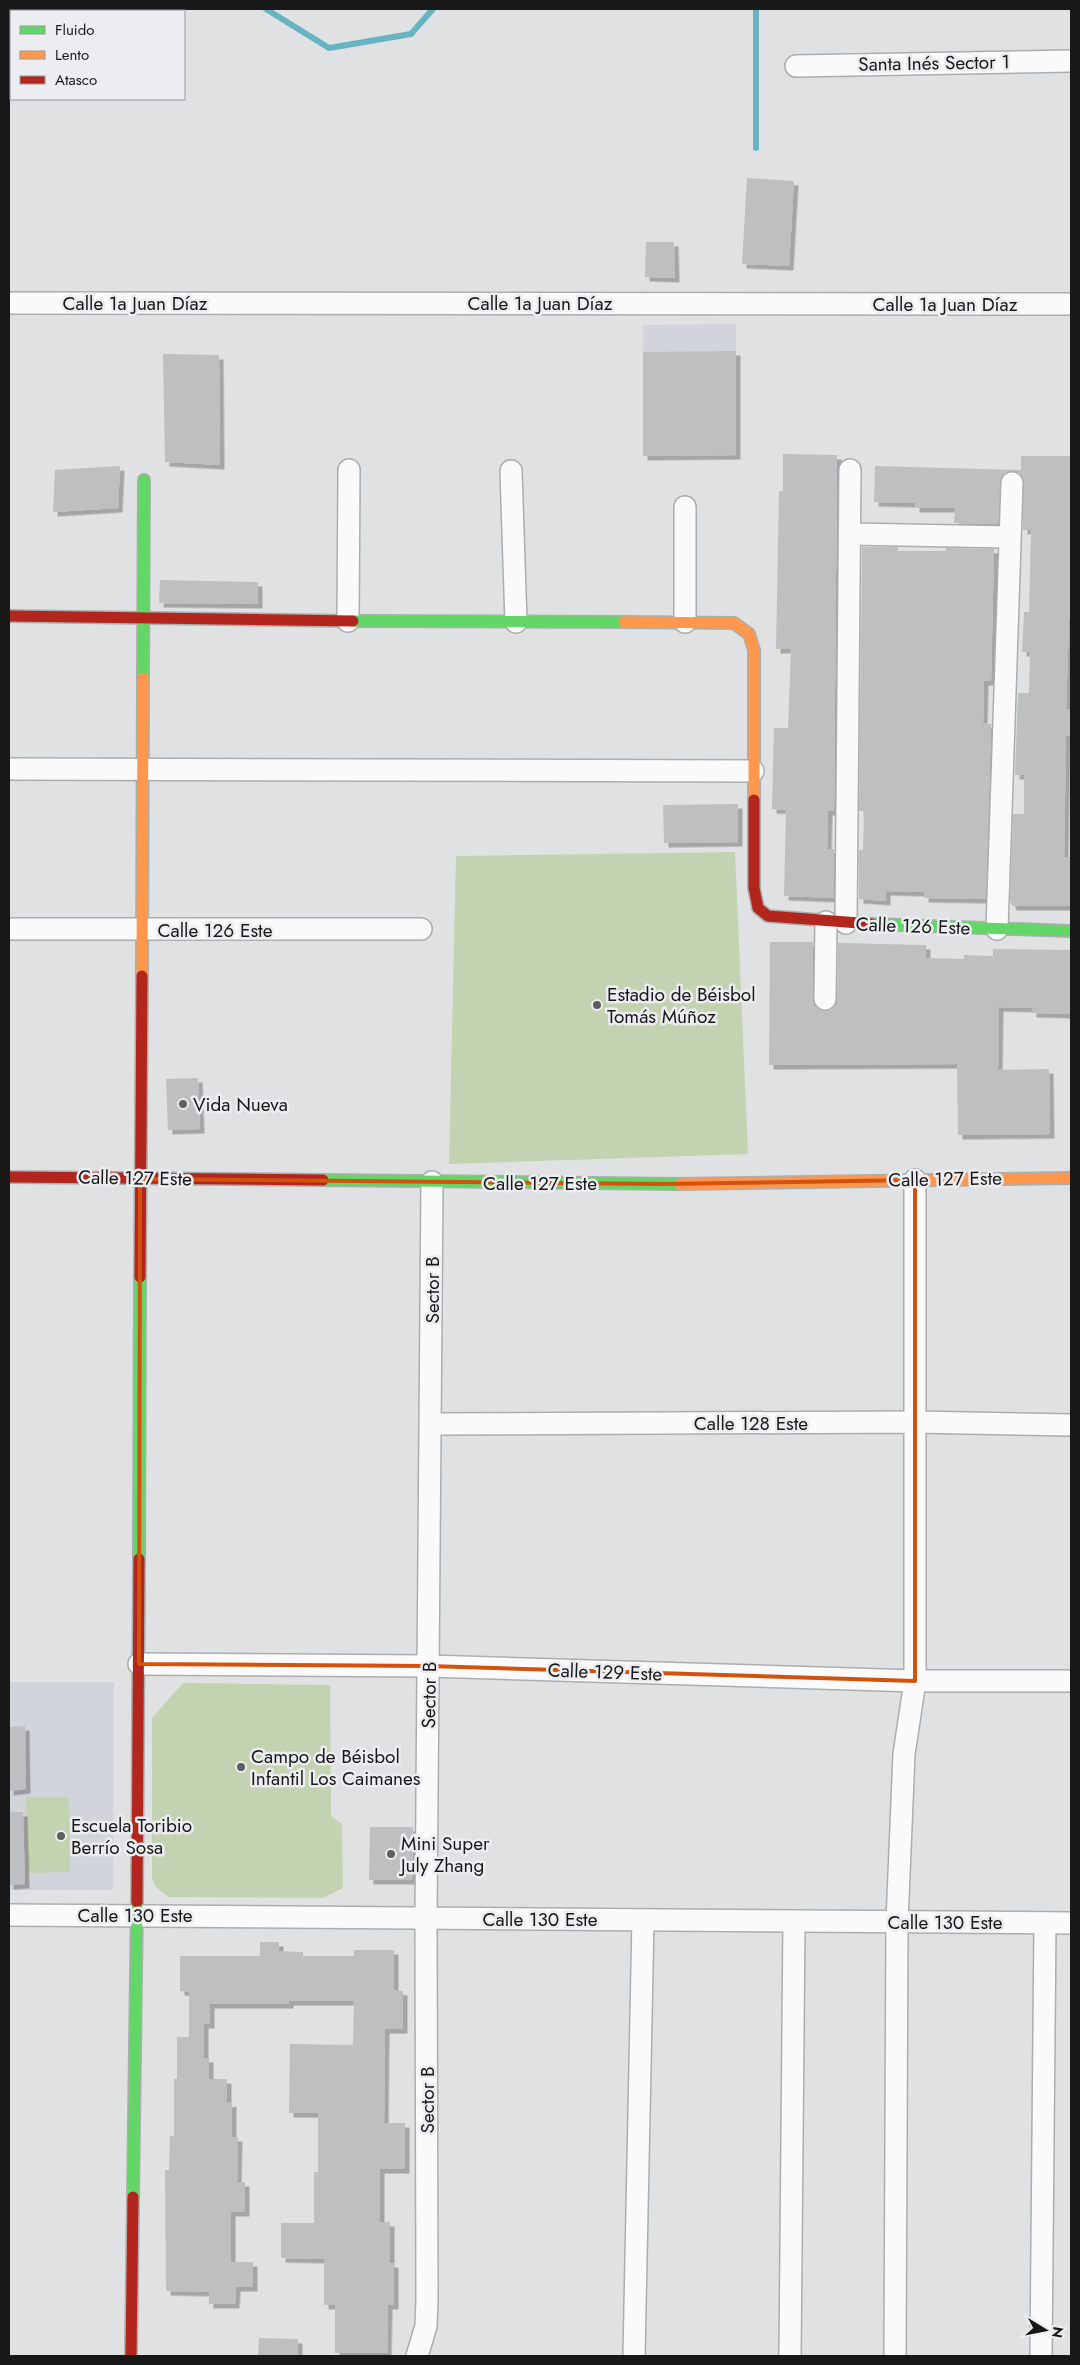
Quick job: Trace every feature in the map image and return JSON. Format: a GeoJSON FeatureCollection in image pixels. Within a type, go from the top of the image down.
{"type":"FeatureCollection","features":[{"type":"Feature","properties":{"kind":"street","name":"Santa Inés Sector 1"},"geometry":{"type":"LineString","coordinates":[[796,66],[1071,61]]}},
{"type":"Feature","properties":{"kind":"street","name":"Calle 1a Juan Díaz"},"geometry":{"type":"LineString","coordinates":[[9,303],[1071,304]]}},
{"type":"Feature","properties":{"kind":"street"},"geometry":{"type":"LineString","coordinates":[[348,470],[348,621]]}},
{"type":"Feature","properties":{"kind":"street"},"geometry":{"type":"LineString","coordinates":[[825,999],[836,923],[851,534],[850,470]]}},
{"type":"Feature","properties":{"kind":"street"},"geometry":{"type":"LineString","coordinates":[[511,471],[516,622]]}},
{"type":"Feature","properties":{"kind":"street"},"geometry":{"type":"LineString","coordinates":[[131,2356],[139,1664],[140,1178],[144,930],[142,619],[144,480]]}},
{"type":"Feature","properties":{"kind":"street"},"geometry":{"type":"LineString","coordinates":[[997,930],[1012,483]]}},
{"type":"Feature","properties":{"kind":"street"},"geometry":{"type":"LineString","coordinates":[[685,622],[686,507]]}},
{"type":"Feature","properties":{"kind":"street"},"geometry":{"type":"LineString","coordinates":[[851,534],[1009,536]]}},
{"type":"Feature","properties":{"kind":"street"},"geometry":{"type":"LineString","coordinates":[[9,616],[348,621],[734,623],[749,634],[754,650],[753,771],[9,769]]}},
{"type":"Feature","properties":{"kind":"street","name":"Calle 126 Este"},"geometry":{"type":"LineString","coordinates":[[753,771],[754,888],[758,908],[768,916],[836,923],[997,930],[1071,931]]}},
{"type":"Feature","properties":{"kind":"street","name":"Calle 126 Este"},"geometry":{"type":"LineString","coordinates":[[9,929],[421,929]]}},
{"type":"Feature","properties":{"kind":"street","name":"Calle 127 Este"},"geometry":{"type":"LineString","coordinates":[[9,1177],[663,1184],[1071,1178]]}},
{"type":"Feature","properties":{"kind":"street"},"geometry":{"type":"LineString","coordinates":[[895,2356],[897,1922],[904,1754],[915,1681],[915,1180]]}},
{"type":"Feature","properties":{"kind":"street","name":"Sector B"},"geometry":{"type":"LineString","coordinates":[[418,2356],[426,2326],[427,2300],[426,1918],[432,1182]]}},
{"type":"Feature","properties":{"kind":"street","name":"Calle 128 Este"},"geometry":{"type":"LineString","coordinates":[[431,1424],[915,1422],[1071,1425]]}},
{"type":"Feature","properties":{"kind":"street","name":"Calle 129 Este"},"geometry":{"type":"LineString","coordinates":[[139,1664],[429,1666],[915,1681],[1071,1681]]}},
{"type":"Feature","properties":{"kind":"street","name":"Calle 130 Este"},"geometry":{"type":"LineString","coordinates":[[9,1915],[1071,1923]]}},
{"type":"Feature","properties":{"kind":"street"},"geometry":{"type":"LineString","coordinates":[[634,2356],[643,1920]]}},
{"type":"Feature","properties":{"kind":"street"},"geometry":{"type":"LineString","coordinates":[[790,2356],[794,1922]]}},
{"type":"Feature","properties":{"kind":"street"},"geometry":{"type":"LineString","coordinates":[[1041,2356],[1045,1922]]}},
{"type":"Feature","properties":{"kind":"highlighted area"},"geometry":{"type":"Polygon","coordinates":[[[140,1179],[663,1184],[915,1180],[915,1681],[429,1666],[139,1664],[140,1179]]]}},
{"type":"Feature","properties":{"kind":"shaded area"},"geometry":{"type":"Polygon","coordinates":[[[736,324],[736,455],[643,456],[643,325],[736,324]]]}},
{"type":"Feature","properties":{"kind":"shaded area","name":"Escuela Toribio Berrío Sosa"},"geometry":{"type":"Polygon","coordinates":[[[9,1682],[114,1682],[113,1890],[9,1890],[9,1682]]]}},
{"type":"Feature","properties":{"kind":"green space","name":"Estadio de Béisbol Tomás Múñoz"},"geometry":{"type":"Polygon","coordinates":[[[735,852],[748,1154],[449,1164],[456,856],[735,852]]]}},
{"type":"Feature","properties":{"kind":"green space","name":"Campo de Béisbol Infantil Los Caimanes"},"geometry":{"type":"Polygon","coordinates":[[[183,1683],[330,1685],[331,1816],[342,1824],[343,1888],[323,1898],[168,1897],[157,1888],[152,1879],[152,1718],[183,1683]]]}},
{"type":"Feature","properties":{"kind":"green space"},"geometry":{"type":"Polygon","coordinates":[[[26,1797],[69,1797],[70,1872],[27,1873],[26,1797]]]}},
{"type":"Feature","properties":{"kind":"building"},"geometry":{"type":"Polygon","coordinates":[[[747,178],[794,181],[789,266],[742,264],[747,178]]]}},
{"type":"Feature","properties":{"kind":"building"},"geometry":{"type":"Polygon","coordinates":[[[646,242],[674,242],[675,278],[645,277],[646,242]]]}},
{"type":"Feature","properties":{"kind":"building"},"geometry":{"type":"Polygon","coordinates":[[[736,351],[736,455],[643,456],[643,352],[736,351]]]}},
{"type":"Feature","properties":{"kind":"building"},"geometry":{"type":"Polygon","coordinates":[[[163,354],[219,355],[220,465],[165,462],[163,354]]]}},
{"type":"Feature","properties":{"kind":"building"},"geometry":{"type":"Polygon","coordinates":[[[783,454],[837,455],[834,811],[828,811],[827,849],[834,849],[834,898],[784,896],[786,810],[772,809],[774,728],[788,728],[791,649],[776,649],[779,491],[783,491],[783,454]]]}},
{"type":"Feature","properties":{"kind":"building"},"geometry":{"type":"Polygon","coordinates":[[[1021,456],[1071,456],[1071,563],[1066,709],[1071,709],[1071,736],[1066,736],[1064,857],[1071,857],[1071,906],[1012,906],[1010,900],[1013,814],[1024,814],[1024,775],[1015,775],[1018,693],[1029,693],[1030,652],[1022,652],[1024,612],[1029,612],[1031,530],[1023,530],[1023,478],[1019,473],[1012,471],[1006,472],[1001,477],[998,524],[954,523],[955,508],[915,508],[915,503],[874,502],[875,466],[1021,470],[1021,456]]]}},
{"type":"Feature","properties":{"kind":"building"},"geometry":{"type":"Polygon","coordinates":[[[120,466],[118,508],[53,512],[55,470],[120,466]]]}},
{"type":"Feature","properties":{"kind":"building"},"geometry":{"type":"Polygon","coordinates":[[[862,547],[898,547],[898,551],[946,551],[946,548],[994,549],[991,681],[984,681],[983,723],[991,724],[986,899],[924,898],[924,892],[886,891],[886,901],[859,899],[859,850],[863,850],[864,811],[859,811],[862,547]]]}},
{"type":"Feature","properties":{"kind":"building"},"geometry":{"type":"Polygon","coordinates":[[[160,580],[258,582],[258,604],[159,603],[160,580]]]}},
{"type":"Feature","properties":{"kind":"building"},"geometry":{"type":"Polygon","coordinates":[[[738,804],[738,842],[664,843],[663,805],[738,804]]]}},
{"type":"Feature","properties":{"kind":"building"},"geometry":{"type":"Polygon","coordinates":[[[770,942],[813,942],[814,1006],[824,1011],[832,1010],[837,1000],[838,943],[926,945],[926,958],[964,959],[964,955],[993,956],[993,949],[1071,950],[1071,1014],[1032,1013],[1032,1008],[999,1007],[998,1070],[1049,1069],[1050,1134],[958,1135],[957,1064],[769,1065],[770,942]]]}},
{"type":"Feature","properties":{"kind":"building","name":"Vida Nueva"},"geometry":{"type":"Polygon","coordinates":[[[198,1078],[200,1129],[168,1130],[166,1079],[198,1078]]]}},
{"type":"Feature","properties":{"kind":"building"},"geometry":{"type":"Polygon","coordinates":[[[25,1726],[26,1789],[9,1791],[9,1727],[25,1726]]]}},
{"type":"Feature","properties":{"kind":"building"},"geometry":{"type":"Polygon","coordinates":[[[9,1812],[23,1812],[25,1884],[9,1885],[9,1812]]]}},
{"type":"Feature","properties":{"kind":"building","name":"Mini Super July Zhang"},"geometry":{"type":"Polygon","coordinates":[[[370,1827],[413,1827],[412,1880],[369,1880],[370,1827]]]}},
{"type":"Feature","properties":{"kind":"building"},"geometry":{"type":"Polygon","coordinates":[[[260,1942],[279,1942],[279,1951],[303,1952],[303,1956],[354,1956],[354,1950],[394,1950],[394,1990],[403,1991],[403,2029],[385,2029],[384,2123],[405,2123],[405,2169],[380,2169],[380,2222],[390,2222],[390,2263],[394,2263],[394,2305],[388,2305],[387,2353],[335,2353],[335,2305],[324,2305],[324,2259],[281,2258],[281,2223],[314,2223],[314,2172],[318,2172],[318,2113],[289,2113],[290,2044],[353,2045],[354,2001],[289,2001],[289,2004],[210,2004],[210,2024],[204,2024],[204,2058],[209,2058],[209,2079],[227,2079],[227,2103],[232,2102],[232,2137],[238,2137],[237,2182],[245,2182],[245,2212],[231,2212],[231,2262],[253,2262],[253,2287],[236,2287],[235,2304],[209,2304],[209,2292],[166,2291],[165,2170],[169,2170],[170,2136],[174,2136],[174,2079],[177,2079],[177,2037],[189,2037],[189,1992],[180,1991],[180,1956],[260,1956],[260,1942]]]}},
{"type":"Feature","properties":{"kind":"building"},"geometry":{"type":"Polygon","coordinates":[[[259,2338],[298,2339],[298,2356],[258,2356],[259,2338]]]}},
{"type":"Feature","properties":{"kind":"waterway"},"geometry":{"type":"LineString","coordinates":[[266,9],[329,48],[411,34],[433,9]]}},
{"type":"Feature","properties":{"kind":"waterway"},"geometry":{"type":"LineString","coordinates":[[756,9],[756,148]]}},
{"type":"Feature","properties":{"kind":"traffic: fast"},"geometry":{"type":"LineString","coordinates":[[143,678],[144,480]]}},
{"type":"Feature","properties":{"kind":"traffic: fast"},"geometry":{"type":"LineString","coordinates":[[353,621],[624,622]]}},
{"type":"Feature","properties":{"kind":"traffic: fast"},"geometry":{"type":"LineString","coordinates":[[872,924],[1071,931]]}},
{"type":"Feature","properties":{"kind":"traffic: fast"},"geometry":{"type":"LineString","coordinates":[[323,1180],[680,1184]]}},
{"type":"Feature","properties":{"kind":"traffic: fast"},"geometry":{"type":"LineString","coordinates":[[139,1559],[140,1277]]}},
{"type":"Feature","properties":{"kind":"traffic: fast"},"geometry":{"type":"LineString","coordinates":[[133,2197],[137,1902]]}},
{"type":"Feature","properties":{"kind":"traffic: slow"},"geometry":{"type":"LineString","coordinates":[[624,622],[734,623],[749,634],[754,650],[754,800]]}},
{"type":"Feature","properties":{"kind":"traffic: slow"},"geometry":{"type":"LineString","coordinates":[[142,976],[143,678]]}},
{"type":"Feature","properties":{"kind":"traffic: slow"},"geometry":{"type":"LineString","coordinates":[[680,1184],[1071,1178]]}},
{"type":"Feature","properties":{"kind":"traffic: jam"},"geometry":{"type":"LineString","coordinates":[[9,616],[353,621]]}},
{"type":"Feature","properties":{"kind":"traffic: jam"},"geometry":{"type":"LineString","coordinates":[[754,800],[754,888],[758,908],[768,916],[872,924]]}},
{"type":"Feature","properties":{"kind":"traffic: jam"},"geometry":{"type":"LineString","coordinates":[[140,1277],[142,976]]}},
{"type":"Feature","properties":{"kind":"traffic: jam"},"geometry":{"type":"LineString","coordinates":[[9,1177],[323,1180]]}},
{"type":"Feature","properties":{"kind":"traffic: jam"},"geometry":{"type":"LineString","coordinates":[[137,1902],[139,1559]]}},
{"type":"Feature","properties":{"kind":"traffic: jam"},"geometry":{"type":"LineString","coordinates":[[131,2356],[133,2197]]}},
{"type":"Feature","properties":{"kind":"place","name":"Estadio de Béisbol Tomás Múñoz"},"geometry":{"type":"Point","coordinates":[597,1005]}},
{"type":"Feature","properties":{"kind":"place","name":"Vida Nueva"},"geometry":{"type":"Point","coordinates":[183,1104]}},
{"type":"Feature","properties":{"kind":"place","name":"Campo de Béisbol Infantil Los Caimanes"},"geometry":{"type":"Point","coordinates":[241,1767]}},
{"type":"Feature","properties":{"kind":"place","name":"Escuela Toribio Berrío Sosa"},"geometry":{"type":"Point","coordinates":[61,1836]}},
{"type":"Feature","properties":{"kind":"place","name":"Mini Super July Zhang"},"geometry":{"type":"Point","coordinates":[391,1854]}}]}
